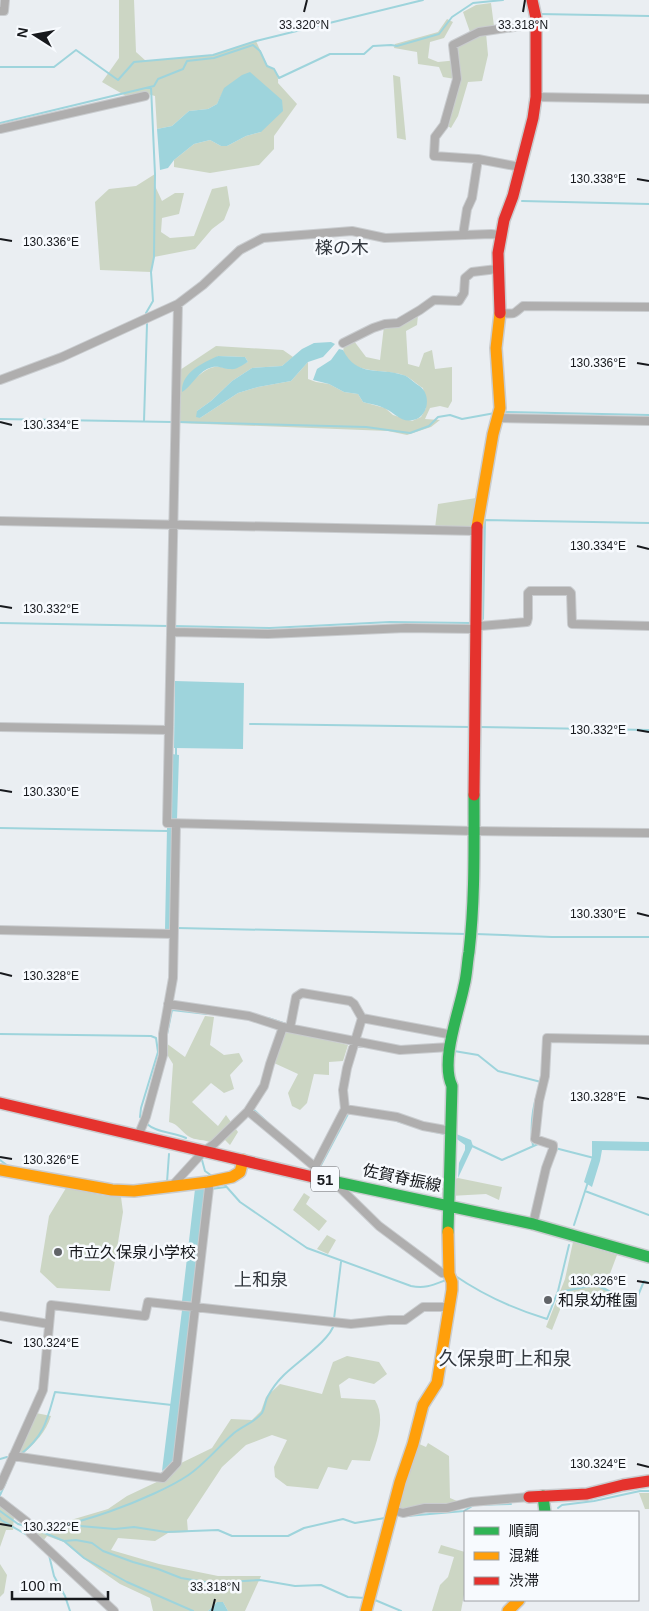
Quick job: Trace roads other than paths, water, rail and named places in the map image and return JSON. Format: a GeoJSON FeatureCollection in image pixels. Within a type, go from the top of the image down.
{"type":"FeatureCollection","features":[{"type":"Feature","properties":{"kind":"street"},"geometry":{"type":"LineString","coordinates":[[0,11],[4,11],[5,0]]}},
{"type":"Feature","properties":{"kind":"street"},"geometry":{"type":"LineString","coordinates":[[366,1611],[392,1510],[423,1405],[437,1383],[450,1307],[451,1278],[448,1205],[452,1086],[448,1078],[448,1064],[465,983],[472,935],[476,531],[498,413],[496,348],[500,313],[497,269],[501,235],[504,220],[513,196],[536,97],[536,18],[532,0]]}},
{"type":"Feature","properties":{"kind":"street"},"geometry":{"type":"LineString","coordinates":[[520,167],[478,160],[434,156],[435,137],[444,125],[457,79],[453,45],[479,32],[521,26],[536,18]]}},
{"type":"Feature","properties":{"kind":"street"},"geometry":{"type":"LineString","coordinates":[[0,129],[145,96]]}},
{"type":"Feature","properties":{"kind":"street"},"geometry":{"type":"LineString","coordinates":[[536,97],[649,99]]}},
{"type":"Feature","properties":{"kind":"street"},"geometry":{"type":"LineString","coordinates":[[463,235],[466,209],[472,198],[478,160]]}},
{"type":"Feature","properties":{"kind":"street"},"geometry":{"type":"LineString","coordinates":[[0,380],[62,357],[178,304],[203,285],[240,250],[263,238],[352,231],[385,238],[501,235]]}},
{"type":"Feature","properties":{"kind":"street"},"geometry":{"type":"LineString","coordinates":[[343,343],[373,328],[385,324],[398,323],[434,300],[459,301],[464,293],[465,278],[472,272],[497,269]]}},
{"type":"Feature","properties":{"kind":"street"},"geometry":{"type":"LineString","coordinates":[[178,304],[167,823],[649,834]]}},
{"type":"Feature","properties":{"kind":"street"},"geometry":{"type":"LineString","coordinates":[[500,313],[513,314],[518,312],[523,306],[649,307]]}},
{"type":"Feature","properties":{"kind":"street"},"geometry":{"type":"LineString","coordinates":[[498,413],[649,421]]}},
{"type":"Feature","properties":{"kind":"street"},"geometry":{"type":"LineString","coordinates":[[0,521],[476,531]]}},
{"type":"Feature","properties":{"kind":"street"},"geometry":{"type":"LineString","coordinates":[[476,624],[527,622],[528,593],[530,591],[569,591],[571,593],[572,624],[649,626]]}},
{"type":"Feature","properties":{"kind":"street"},"geometry":{"type":"LineString","coordinates":[[172,628],[268,634],[355,629],[474,629],[476,624]]}},
{"type":"Feature","properties":{"kind":"street"},"geometry":{"type":"LineString","coordinates":[[0,727],[168,730]]}},
{"type":"Feature","properties":{"kind":"street"},"geometry":{"type":"LineString","coordinates":[[140,1132],[163,1055],[163,1037],[173,978],[173,824]]}},
{"type":"Feature","properties":{"kind":"street"},"geometry":{"type":"LineString","coordinates":[[0,930],[173,934]]}},
{"type":"Feature","properties":{"kind":"street"},"geometry":{"type":"LineString","coordinates":[[172,1186],[204,1151],[214,1144],[248,1110],[264,1086],[270,1064],[287,1027],[296,997],[302,992],[350,1001],[354,1004],[362,1018],[360,1029],[354,1042],[343,1090],[345,1109],[315,1172],[248,1110]]}},
{"type":"Feature","properties":{"kind":"street"},"geometry":{"type":"LineString","coordinates":[[168,1004],[249,1016],[287,1027],[400,1050],[450,1048]]}},
{"type":"Feature","properties":{"kind":"street"},"geometry":{"type":"LineString","coordinates":[[362,1018],[453,1035]]}},
{"type":"Feature","properties":{"kind":"street"},"geometry":{"type":"LineString","coordinates":[[533,1224],[553,1147],[535,1139],[539,1101],[545,1076],[547,1038],[649,1040]]}},
{"type":"Feature","properties":{"kind":"street","name":"佐賀脊振線"},"geometry":{"type":"LineString","coordinates":[[0,1103],[140,1132],[204,1151],[243,1160],[315,1172],[333,1181],[533,1224],[649,1257]]}},
{"type":"Feature","properties":{"kind":"street"},"geometry":{"type":"LineString","coordinates":[[345,1109],[397,1117],[450,1136]]}},
{"type":"Feature","properties":{"kind":"street"},"geometry":{"type":"LineString","coordinates":[[0,1170],[112,1190],[134,1192],[215,1180],[237,1174],[243,1160]]}},
{"type":"Feature","properties":{"kind":"street"},"geometry":{"type":"LineString","coordinates":[[13,1456],[163,1478],[177,1463],[209,1188],[215,1180]]}},
{"type":"Feature","properties":{"kind":"street"},"geometry":{"type":"LineString","coordinates":[[333,1181],[380,1226],[451,1278]]}},
{"type":"Feature","properties":{"kind":"street"},"geometry":{"type":"LineString","coordinates":[[0,1486],[43,1390],[51,1305],[145,1316],[148,1302],[351,1324],[405,1320],[423,1307],[450,1307]]}},
{"type":"Feature","properties":{"kind":"street"},"geometry":{"type":"LineString","coordinates":[[0,1316],[49,1324]]}},
{"type":"Feature","properties":{"kind":"street"},"geometry":{"type":"LineString","coordinates":[[392,1510],[403,1513],[425,1508],[447,1508],[471,1502],[587,1494],[649,1481]]}},
{"type":"Feature","properties":{"kind":"street"},"geometry":{"type":"LineString","coordinates":[[543,1496],[545,1511]]}},
{"type":"Feature","properties":{"kind":"street"},"geometry":{"type":"LineString","coordinates":[[0,1501],[114,1611]]}},
{"type":"Feature","properties":{"kind":"street"},"geometry":{"type":"LineString","coordinates":[[508,1611],[518,1601]]}},
{"type":"Feature","properties":{"kind":"water"},"geometry":{"type":"Polygon","coordinates":[[[250,72],[282,100],[283,111],[261,132],[246,136],[227,146],[221,146],[210,140],[194,144],[174,160],[168,168],[160,170],[157,129],[172,126],[189,111],[208,109],[217,104],[224,88],[242,75],[250,72]]]}},
{"type":"Feature","properties":{"kind":"water"},"geometry":{"type":"Polygon","coordinates":[[[331,342],[335,344],[323,357],[308,362],[291,381],[238,393],[200,418],[196,417],[197,411],[211,401],[232,381],[252,368],[282,366],[302,349],[314,343],[331,342]]]}},
{"type":"Feature","properties":{"kind":"water"},"geometry":{"type":"Polygon","coordinates":[[[339,349],[343,350],[355,365],[362,368],[394,373],[409,378],[425,393],[427,404],[425,410],[418,418],[409,421],[405,420],[383,408],[363,402],[358,394],[344,392],[329,384],[313,380],[317,369],[331,360],[339,349]]]}},
{"type":"Feature","properties":{"kind":"water"},"geometry":{"type":"Polygon","coordinates":[[[218,356],[245,357],[248,362],[235,369],[217,367],[207,369],[182,392],[185,379],[189,374],[199,365],[218,356]]]}},
{"type":"Feature","properties":{"kind":"water"},"geometry":{"type":"Polygon","coordinates":[[[175,681],[244,683],[243,749],[174,748],[175,681]]]}},
{"type":"Feature","properties":{"kind":"water"},"geometry":{"type":"Polygon","coordinates":[[[172,754],[179,755],[177,820],[171,820],[172,754]]]}},
{"type":"Feature","properties":{"kind":"water"},"geometry":{"type":"Polygon","coordinates":[[[167,828],[173,828],[170,930],[165,930],[167,828]]]}},
{"type":"Feature","properties":{"kind":"water"},"geometry":{"type":"Polygon","coordinates":[[[374,1115],[454,1133],[471,1140],[473,1146],[458,1178],[459,1163],[465,1150],[465,1145],[454,1137],[426,1131],[374,1115]]]}},
{"type":"Feature","properties":{"kind":"water"},"geometry":{"type":"Polygon","coordinates":[[[592,1141],[649,1142],[649,1151],[602,1150],[592,1187],[584,1182],[592,1157],[592,1141]]]}},
{"type":"Feature","properties":{"kind":"water"},"geometry":{"type":"Polygon","coordinates":[[[205,1188],[192,1302],[182,1301],[195,1189],[205,1188]]]}},
{"type":"Feature","properties":{"kind":"water"},"geometry":{"type":"Polygon","coordinates":[[[182,1310],[191,1311],[173,1462],[162,1471],[182,1310]]]}},
{"type":"Feature","properties":{"kind":"water"},"geometry":{"type":"Polygon","coordinates":[[[217,1602],[223,1602],[228,1611],[208,1611],[217,1602]]]}},
{"type":"Feature","properties":{"kind":"waterway"},"geometry":{"type":"LineString","coordinates":[[0,67],[54,67],[76,50],[118,80],[134,62],[213,55],[256,41],[423,0]]}},
{"type":"Feature","properties":{"kind":"waterway"},"geometry":{"type":"LineString","coordinates":[[0,123],[154,86],[158,79],[183,69],[187,61],[214,58],[253,45],[260,51],[267,66],[274,69],[279,78],[330,54],[364,54],[373,46],[397,46],[439,34],[452,17],[473,3],[503,0]]}},
{"type":"Feature","properties":{"kind":"waterway"},"geometry":{"type":"LineString","coordinates":[[539,14],[649,16]]}},
{"type":"Feature","properties":{"kind":"waterway"},"geometry":{"type":"LineString","coordinates":[[146,313],[153,301],[151,272],[154,257],[155,174],[151,87]]}},
{"type":"Feature","properties":{"kind":"waterway"},"geometry":{"type":"LineString","coordinates":[[522,201],[649,204]]}},
{"type":"Feature","properties":{"kind":"waterway"},"geometry":{"type":"LineString","coordinates":[[144,421],[147,324]]}},
{"type":"Feature","properties":{"kind":"waterway"},"geometry":{"type":"LineString","coordinates":[[504,412],[649,415]]}},
{"type":"Feature","properties":{"kind":"waterway"},"geometry":{"type":"LineString","coordinates":[[179,422],[366,427],[410,433],[429,426],[438,417],[450,415],[462,419],[495,413]]}},
{"type":"Feature","properties":{"kind":"waterway"},"geometry":{"type":"LineString","coordinates":[[0,419],[172,422]]}},
{"type":"Feature","properties":{"kind":"waterway"},"geometry":{"type":"LineString","coordinates":[[479,620],[483,619],[485,520],[649,523]]}},
{"type":"Feature","properties":{"kind":"waterway"},"geometry":{"type":"LineString","coordinates":[[172,626],[270,628],[390,622],[470,623]]}},
{"type":"Feature","properties":{"kind":"waterway"},"geometry":{"type":"LineString","coordinates":[[0,623],[168,626]]}},
{"type":"Feature","properties":{"kind":"waterway"},"geometry":{"type":"LineString","coordinates":[[250,724],[470,727]]}},
{"type":"Feature","properties":{"kind":"waterway"},"geometry":{"type":"LineString","coordinates":[[479,727],[649,730]]}},
{"type":"Feature","properties":{"kind":"waterway"},"geometry":{"type":"LineString","coordinates":[[176,748],[176,756]]}},
{"type":"Feature","properties":{"kind":"waterway"},"geometry":{"type":"LineString","coordinates":[[0,828],[167,831]]}},
{"type":"Feature","properties":{"kind":"waterway"},"geometry":{"type":"LineString","coordinates":[[177,928],[467,934]]}},
{"type":"Feature","properties":{"kind":"waterway"},"geometry":{"type":"LineString","coordinates":[[476,934],[552,937],[649,937]]}},
{"type":"Feature","properties":{"kind":"waterway"},"geometry":{"type":"LineString","coordinates":[[167,1034],[172,1010],[207,1014]]}},
{"type":"Feature","properties":{"kind":"waterway"},"geometry":{"type":"LineString","coordinates":[[268,1018],[286,1024]]}},
{"type":"Feature","properties":{"kind":"waterway"},"geometry":{"type":"LineString","coordinates":[[0,1034],[151,1036],[156,1038],[158,1052],[141,1108],[140,1117],[142,1119]]}},
{"type":"Feature","properties":{"kind":"waterway"},"geometry":{"type":"LineString","coordinates":[[454,1051],[478,1055],[498,1071],[541,1082]]}},
{"type":"Feature","properties":{"kind":"waterway"},"geometry":{"type":"LineString","coordinates":[[533,1146],[532,1118],[538,1091]]}},
{"type":"Feature","properties":{"kind":"waterway"},"geometry":{"type":"LineString","coordinates":[[253,1109],[268,1123]]}},
{"type":"Feature","properties":{"kind":"waterway"},"geometry":{"type":"LineString","coordinates":[[321,1165],[349,1112]]}},
{"type":"Feature","properties":{"kind":"waterway"},"geometry":{"type":"LineString","coordinates":[[147,1124],[155,1129],[186,1138]]}},
{"type":"Feature","properties":{"kind":"waterway"},"geometry":{"type":"LineString","coordinates":[[470,1145],[502,1160],[538,1144]]}},
{"type":"Feature","properties":{"kind":"waterway"},"geometry":{"type":"LineString","coordinates":[[555,1148],[594,1158]]}},
{"type":"Feature","properties":{"kind":"waterway"},"geometry":{"type":"LineString","coordinates":[[167,1182],[169,1154]]}},
{"type":"Feature","properties":{"kind":"waterway"},"geometry":{"type":"LineString","coordinates":[[0,1160],[8,1166]]}},
{"type":"Feature","properties":{"kind":"waterway"},"geometry":{"type":"LineString","coordinates":[[202,1160],[205,1171],[212,1176]]}},
{"type":"Feature","properties":{"kind":"waterway"},"geometry":{"type":"LineString","coordinates":[[574,1225],[588,1182]]}},
{"type":"Feature","properties":{"kind":"waterway"},"geometry":{"type":"LineString","coordinates":[[224,1184],[240,1202],[307,1248],[411,1286],[425,1287],[446,1280]]}},
{"type":"Feature","properties":{"kind":"waterway"},"geometry":{"type":"LineString","coordinates":[[211,1189],[226,1187]]}},
{"type":"Feature","properties":{"kind":"waterway"},"geometry":{"type":"LineString","coordinates":[[585,1191],[649,1215]]}},
{"type":"Feature","properties":{"kind":"waterway"},"geometry":{"type":"LineString","coordinates":[[454,1275],[499,1301],[547,1319],[558,1291],[569,1245]]}},
{"type":"Feature","properties":{"kind":"waterway"},"geometry":{"type":"LineString","coordinates":[[334,1319],[341,1262]]}},
{"type":"Feature","properties":{"kind":"waterway"},"geometry":{"type":"LineString","coordinates":[[564,1291],[596,1285],[635,1303],[644,1281],[649,1283]]}},
{"type":"Feature","properties":{"kind":"waterway"},"geometry":{"type":"LineString","coordinates":[[30,1527],[46,1527],[87,1519],[133,1503],[193,1472],[234,1433],[262,1413],[266,1400],[278,1381],[326,1337],[334,1324]]}},
{"type":"Feature","properties":{"kind":"waterway"},"geometry":{"type":"LineString","coordinates":[[21,1454],[35,1440],[44,1426],[55,1392],[172,1405]]}},
{"type":"Feature","properties":{"kind":"waterway"},"geometry":{"type":"LineString","coordinates":[[0,1459],[7,1457]]}},
{"type":"Feature","properties":{"kind":"waterway"},"geometry":{"type":"LineString","coordinates":[[0,1495],[6,1482]]}},
{"type":"Feature","properties":{"kind":"waterway"},"geometry":{"type":"LineString","coordinates":[[558,1508],[562,1505],[649,1491]]}},
{"type":"Feature","properties":{"kind":"waterway"},"geometry":{"type":"LineString","coordinates":[[407,1516],[464,1511],[474,1505],[511,1504]]}},
{"type":"Feature","properties":{"kind":"waterway"},"geometry":{"type":"LineString","coordinates":[[0,1511],[18,1524],[25,1526]]}},
{"type":"Feature","properties":{"kind":"waterway"},"geometry":{"type":"LineString","coordinates":[[0,1518],[27,1535]]}},
{"type":"Feature","properties":{"kind":"waterway"},"geometry":{"type":"LineString","coordinates":[[68,1525],[115,1529],[134,1527],[166,1532],[218,1530],[232,1536],[288,1536],[304,1528],[343,1519],[355,1523],[385,1518]]}},
{"type":"Feature","properties":{"kind":"waterway"},"geometry":{"type":"LineString","coordinates":[[35,1529],[64,1541],[84,1558],[127,1582],[193,1611]]}},
{"type":"Feature","properties":{"kind":"waterway"},"geometry":{"type":"LineString","coordinates":[[64,1541],[76,1540],[92,1543],[103,1551],[181,1578],[211,1583],[260,1580],[295,1586],[321,1585],[348,1597],[365,1598]]}},
{"type":"Feature","properties":{"kind":"waterway"},"geometry":{"type":"LineString","coordinates":[[49,1555],[54,1576],[65,1596],[70,1611]]}},
{"type":"Feature","properties":{"kind":"waterway"},"geometry":{"type":"LineString","coordinates":[[375,1600],[401,1611]]}},
{"type":"Feature","properties":{"kind":"place","name":"市立久保泉小学校"},"geometry":{"type":"Point","coordinates":[58,1252]}},
{"type":"Feature","properties":{"kind":"place","name":"和泉幼稚園"},"geometry":{"type":"Point","coordinates":[548,1300]}},
{"type":"Feature","properties":{"kind":"district","name":"檪の木"},"geometry":{"type":"Point","coordinates":[342,248]}},
{"type":"Feature","properties":{"kind":"district","name":"上和泉"},"geometry":{"type":"Point","coordinates":[261,1280]}},
{"type":"Feature","properties":{"kind":"district","name":"久保泉町上和泉"},"geometry":{"type":"Point","coordinates":[505,1358]}}]}
